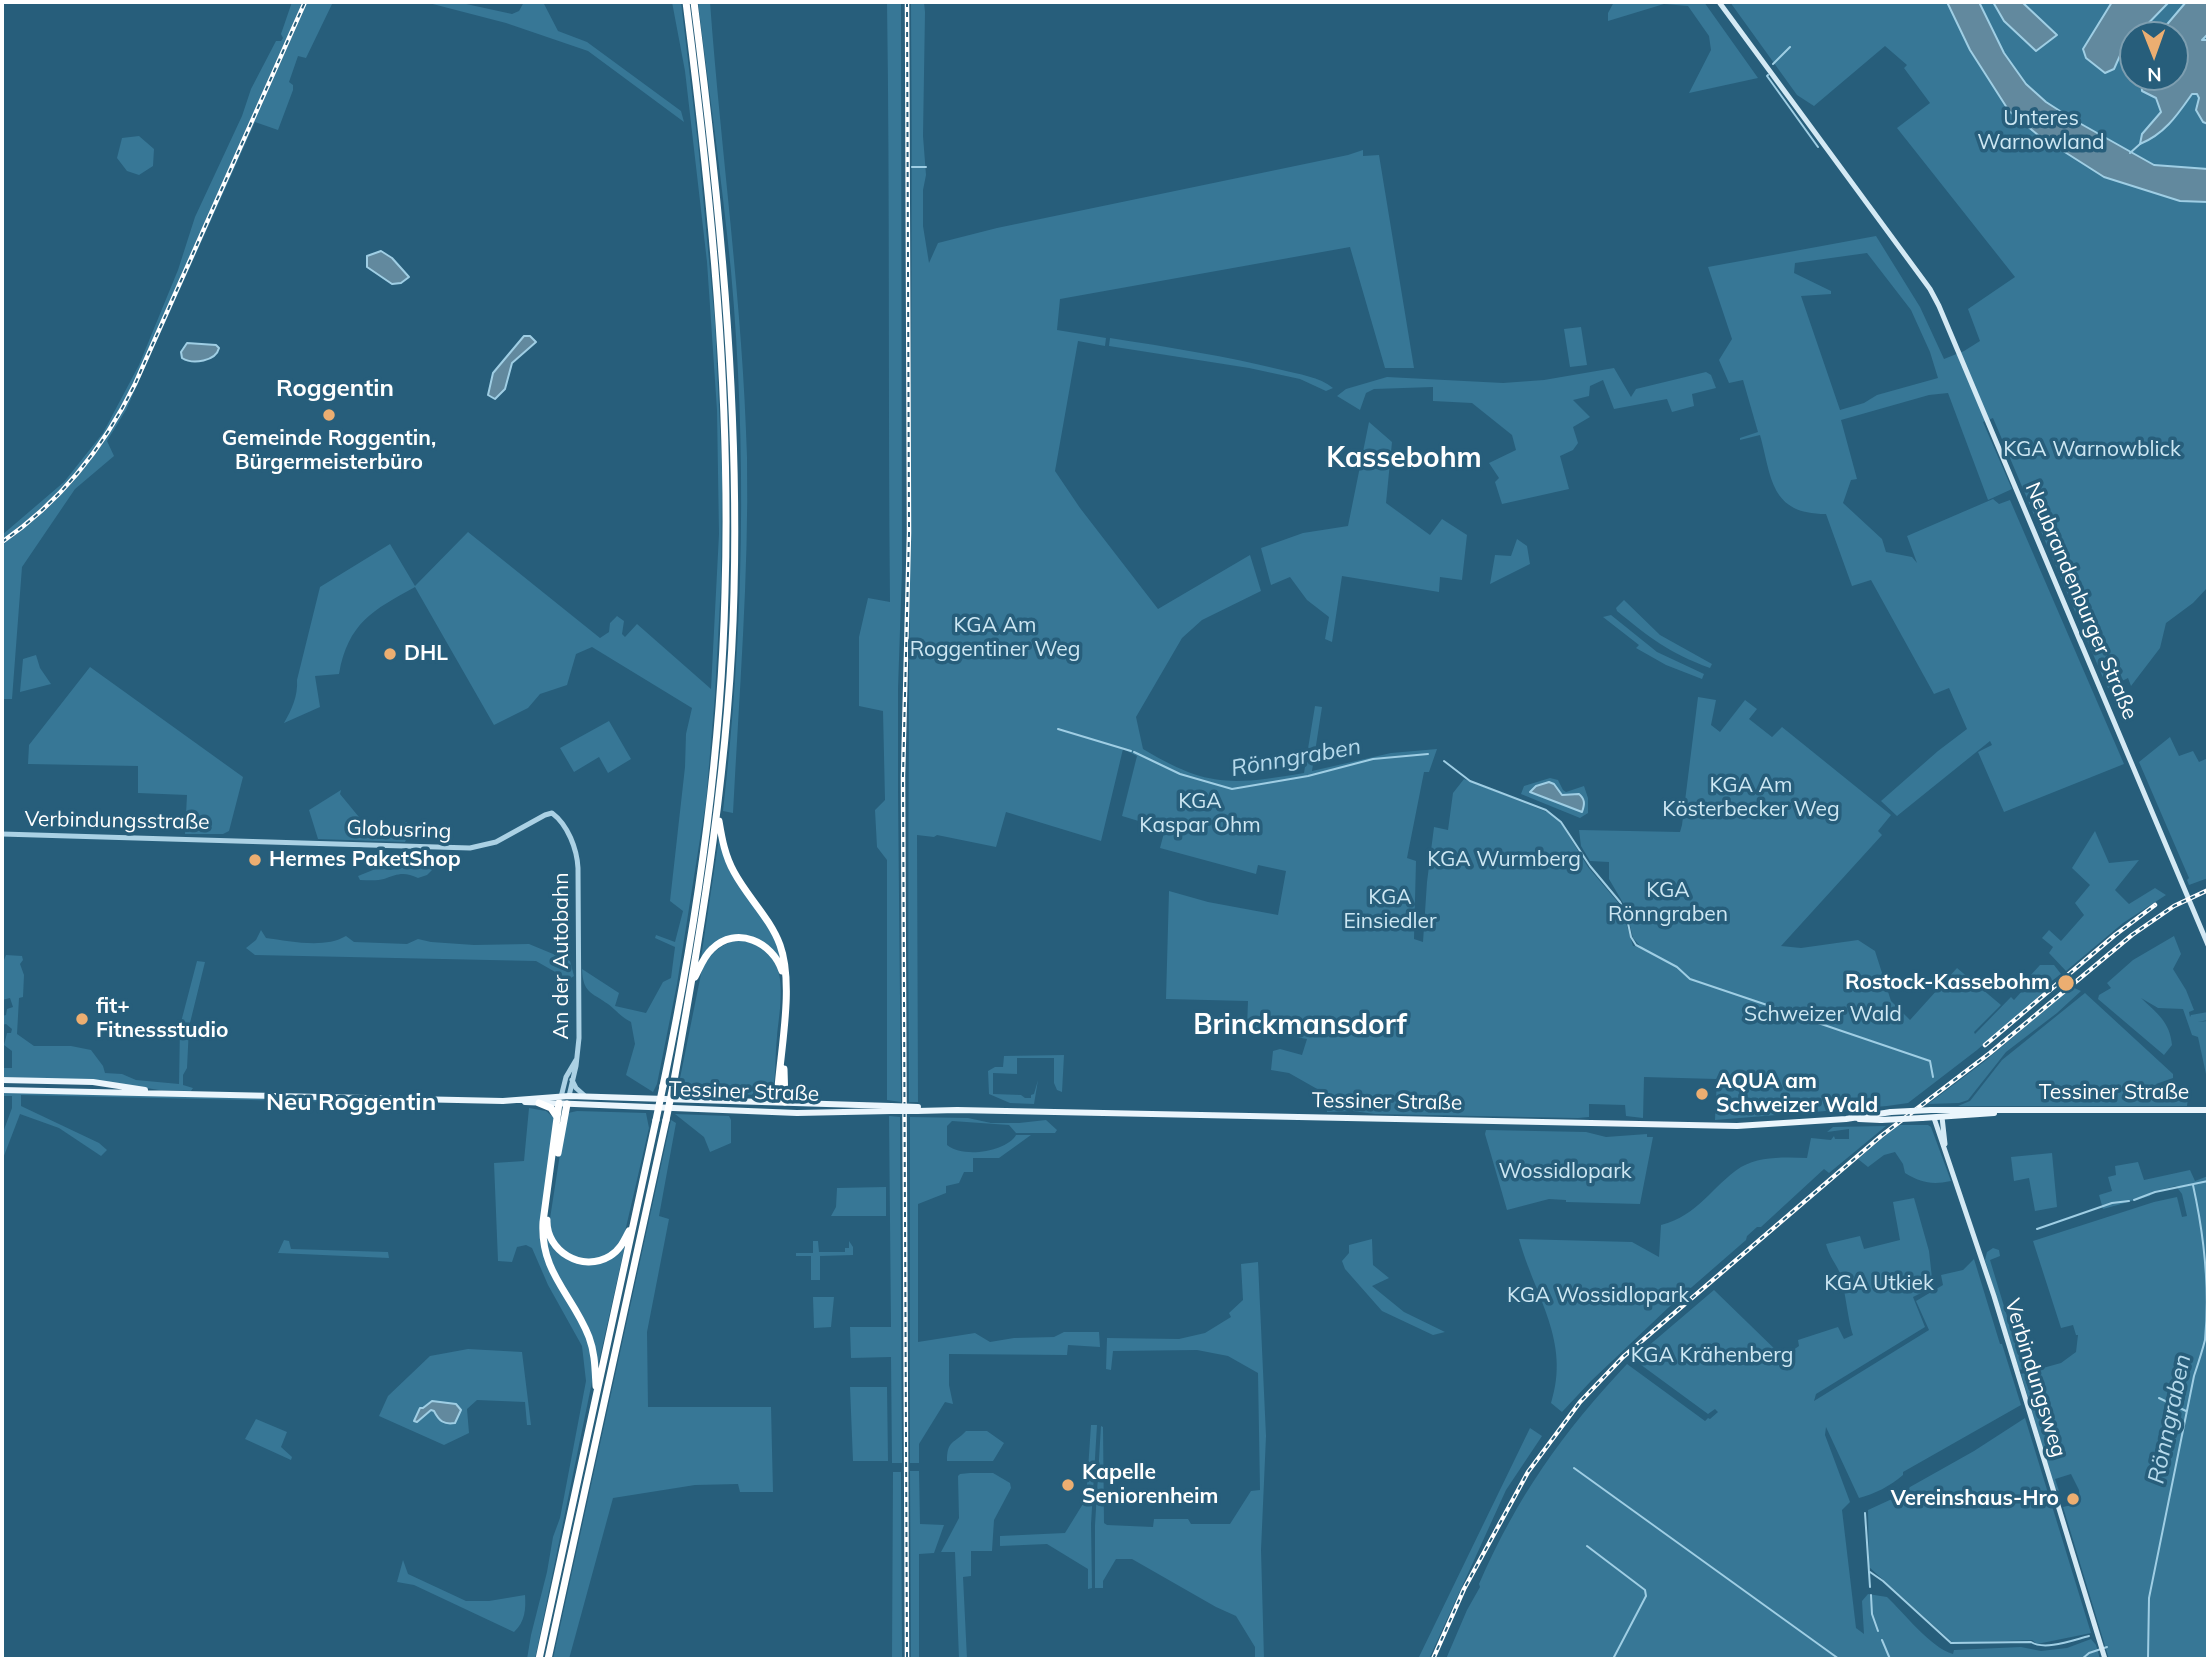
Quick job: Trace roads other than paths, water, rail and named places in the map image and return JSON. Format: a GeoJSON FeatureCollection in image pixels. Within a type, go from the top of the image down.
{"type":"FeatureCollection","features":[{"type":"Feature","properties":{"kind":"highway"},"geometry":{"type":"LineString","coordinates":[[540,1659],[635,1221],[692,934],[711,801],[719,711],[726,582],[722,352],[708,183],[686,2]]}},
{"type":"Feature","properties":{"kind":"highway"},"geometry":{"type":"LineString","coordinates":[[548,1659],[673,1086],[692,984],[718,813],[733,619],[734,432],[724,267],[694,2]]}},
{"type":"Feature","properties":{"kind":"highway"},"geometry":{"type":"LineString","coordinates":[[718,813],[723,846],[733,870],[767,919],[780,946],[786,975],[781,1102]]}},
{"type":"Feature","properties":{"kind":"highway"},"geometry":{"type":"LineString","coordinates":[[692,984],[712,948],[723,941],[740,938],[757,941],[772,952],[781,969],[785,989]]}},
{"type":"Feature","properties":{"kind":"highway"},"geometry":{"type":"LineString","coordinates":[[564,1100],[547,1220],[553,1242],[569,1257],[582,1262],[597,1261],[618,1250],[635,1221]]}},
{"type":"Feature","properties":{"kind":"highway"},"geometry":{"type":"LineString","coordinates":[[564,1100],[558,1120],[543,1222],[543,1240],[551,1270],[589,1338],[594,1355],[597,1394]]}},
{"type":"Feature","properties":{"kind":"highway"},"geometry":{"type":"LineString","coordinates":[[539,1103],[551,1108],[558,1120]]}},
{"type":"Feature","properties":{"kind":"main road","name":"Neubrandenburger Straße"},"geometry":{"type":"LineString","coordinates":[[1719,2],[1930,289],[1939,306],[2208,945]]}},
{"type":"Feature","properties":{"kind":"main road"},"geometry":{"type":"LineString","coordinates":[[2,1080],[93,1082],[154,1093]]}},
{"type":"Feature","properties":{"kind":"main road"},"geometry":{"type":"LineString","coordinates":[[2,1090],[564,1100]]}},
{"type":"Feature","properties":{"kind":"main road","name":"Tessiner Straße"},"geometry":{"type":"LineString","coordinates":[[564,1100],[587,1097],[781,1102],[927,1110],[1714,1126],[1922,1118],[1933,1113]]}},
{"type":"Feature","properties":{"kind":"main road"},"geometry":{"type":"LineString","coordinates":[[512,1100],[539,1103],[564,1100]]}},
{"type":"Feature","properties":{"kind":"main road","name":"Tessiner Straße"},"geometry":{"type":"LineString","coordinates":[[564,1100],[785,1112],[891,1108]]}},
{"type":"Feature","properties":{"kind":"main road"},"geometry":{"type":"LineString","coordinates":[[776,1110],[781,1102]]}},
{"type":"Feature","properties":{"kind":"main road"},"geometry":{"type":"LineString","coordinates":[[781,1102],[785,1112]]}},
{"type":"Feature","properties":{"kind":"main road","name":"Tessiner Straße"},"geometry":{"type":"LineString","coordinates":[[1846,1119],[1891,1112],[2208,1110]]}},
{"type":"Feature","properties":{"kind":"main road","name":"Verbindungsweg"},"geometry":{"type":"LineString","coordinates":[[1933,1113],[1938,1135],[1945,1147],[1984,1266],[2105,1659]]}},
{"type":"Feature","properties":{"kind":"main road","name":"Verbindungsweg"},"geometry":{"type":"LineString","coordinates":[[1942,1113],[1945,1147]]}},
{"type":"Feature","properties":{"kind":"street","name":"Globusring"},"geometry":{"type":"LineString","coordinates":[[232,840],[478,848],[496,842],[545,815],[555,815]]}},
{"type":"Feature","properties":{"kind":"street","name":"An der Autobahn"},"geometry":{"type":"LineString","coordinates":[[555,815],[573,843],[578,868],[579,1015],[576,1060],[564,1100]]}},
{"type":"Feature","properties":{"kind":"street","name":"Verbindungsstraße"},"geometry":{"type":"LineString","coordinates":[[2,834],[232,840]]}},
{"type":"Feature","properties":{"kind":"street","name":"An der Autobahn"},"geometry":{"type":"LineString","coordinates":[[564,1100],[566,1077],[576,1060]]}},
{"type":"Feature","properties":{"kind":"street"},"geometry":{"type":"LineString","coordinates":[[572,1080],[576,1088],[587,1097]]}},
{"type":"Feature","properties":{"kind":"waterway"},"geometry":{"type":"LineString","coordinates":[[1773,64],[1790,47]]}},
{"type":"Feature","properties":{"kind":"waterway"},"geometry":{"type":"LineString","coordinates":[[1768,75],[1818,147]]}},
{"type":"Feature","properties":{"kind":"waterway"},"geometry":{"type":"LineString","coordinates":[[2130,153],[2140,144]]}},
{"type":"Feature","properties":{"kind":"waterway"},"geometry":{"type":"LineString","coordinates":[[912,167],[926,167]]}},
{"type":"Feature","properties":{"kind":"waterway","name":"Rönngraben"},"geometry":{"type":"LineString","coordinates":[[1058,729],[1131,751]]}},
{"type":"Feature","properties":{"kind":"waterway","name":"Rönngraben"},"geometry":{"type":"LineString","coordinates":[[1134,752],[1180,774],[1232,789],[1308,776],[1373,759],[1428,754]]}},
{"type":"Feature","properties":{"kind":"waterway","name":"Rönngraben"},"geometry":{"type":"LineString","coordinates":[[1444,761],[1470,781],[1546,810],[1561,822],[1590,866],[1620,902],[1636,945],[1677,967],[1690,979],[1776,1008]]}},
{"type":"Feature","properties":{"kind":"waterway","name":"Rönngraben"},"geometry":{"type":"LineString","coordinates":[[1780,1010],[1930,1061],[1933,1077]]}},
{"type":"Feature","properties":{"kind":"waterway"},"geometry":{"type":"LineString","coordinates":[[2134,1200],[2155,1192],[2208,1181]]}},
{"type":"Feature","properties":{"kind":"waterway","name":"Rönngraben"},"geometry":{"type":"LineString","coordinates":[[2148,1659],[2149,1598],[2194,1376],[2205,1340],[2205,1262],[2193,1185]]}},
{"type":"Feature","properties":{"kind":"waterway"},"geometry":{"type":"LineString","coordinates":[[2037,1229],[2112,1203],[2129,1201]]}},
{"type":"Feature","properties":{"kind":"waterway"},"geometry":{"type":"LineString","coordinates":[[2159,1398],[2186,1411]]}},
{"type":"Feature","properties":{"kind":"waterway"},"geometry":{"type":"LineString","coordinates":[[1574,1468],[1839,1659]]}},
{"type":"Feature","properties":{"kind":"waterway"},"geometry":{"type":"LineString","coordinates":[[1865,1513],[1870,1587]]}},
{"type":"Feature","properties":{"kind":"waterway"},"geometry":{"type":"LineString","coordinates":[[1587,1546],[1645,1590],[1646,1596],[1613,1659]]}},
{"type":"Feature","properties":{"kind":"waterway"},"geometry":{"type":"LineString","coordinates":[[1870,1572],[1951,1643],[2031,1642],[2051,1645],[2089,1636]]}},
{"type":"Feature","properties":{"kind":"waterway"},"geometry":{"type":"LineString","coordinates":[[1871,1595],[1872,1614],[1878,1631]]}},
{"type":"Feature","properties":{"kind":"waterway"},"geometry":{"type":"LineString","coordinates":[[1882,1640],[1890,1659]]}},
{"type":"Feature","properties":{"kind":"waterway"},"geometry":{"type":"LineString","coordinates":[[2082,1659],[2089,1653],[2107,1647]]}},
{"type":"Feature","properties":{"kind":"railway"},"geometry":{"type":"LineString","coordinates":[[2,542],[43,509],[79,472],[123,407],[305,2]]}},
{"type":"Feature","properties":{"kind":"railway"},"geometry":{"type":"LineString","coordinates":[[907,2],[909,533],[903,776],[907,1659]]}},
{"type":"Feature","properties":{"kind":"railway"},"geometry":{"type":"LineString","coordinates":[[1433,1659],[1464,1589],[1528,1472],[1580,1402],[1623,1357],[1881,1136],[1990,1053],[2132,935],[2174,906],[2208,890]]}},
{"type":"Feature","properties":{"kind":"railway"},"geometry":{"type":"LineString","coordinates":[[1985,1045],[2115,935],[2155,905]]}},
{"type":"Feature","properties":{"kind":"place","name":"Gemeinde Roggentin, Bürgermeisterbüro"},"geometry":{"type":"Point","coordinates":[329,415]}},
{"type":"Feature","properties":{"kind":"place","name":"DHL"},"geometry":{"type":"Point","coordinates":[390,654]}},
{"type":"Feature","properties":{"kind":"place","name":"Hermes PaketShop"},"geometry":{"type":"Point","coordinates":[255,860]}},
{"type":"Feature","properties":{"kind":"place","name":"Rostock-Kassebohm"},"geometry":{"type":"Point","coordinates":[2066,983]}},
{"type":"Feature","properties":{"kind":"place","name":"fit+ Fitnessstudio"},"geometry":{"type":"Point","coordinates":[82,1019]}},
{"type":"Feature","properties":{"kind":"place","name":"AQUA am Schweizer Wald"},"geometry":{"type":"Point","coordinates":[1702,1094]}},
{"type":"Feature","properties":{"kind":"place","name":"Kapelle Seniorenheim"},"geometry":{"type":"Point","coordinates":[1068,1485]}},
{"type":"Feature","properties":{"kind":"place","name":"Vereinshaus-Hro"},"geometry":{"type":"Point","coordinates":[2073,1499]}},
{"type":"Feature","properties":{"kind":"district","name":"Roggentin"},"geometry":{"type":"Point","coordinates":[335,389]}},
{"type":"Feature","properties":{"kind":"district","name":"Kassebohm"},"geometry":{"type":"Point","coordinates":[1404,459]}},
{"type":"Feature","properties":{"kind":"district","name":"Brinckmansdorf"},"geometry":{"type":"Point","coordinates":[1300,1026]}},
{"type":"Feature","properties":{"kind":"district","name":"Neu Roggentin"},"geometry":{"type":"Point","coordinates":[351,1103]}},
{"type":"Feature","properties":{"kind":"park label","name":"Unteres Warnowland"},"geometry":{"type":"Point","coordinates":[2041,131]}},
{"type":"Feature","properties":{"kind":"park label","name":"KGA Warnowblick"},"geometry":{"type":"Point","coordinates":[2092,450]}},
{"type":"Feature","properties":{"kind":"park label","name":"KGA Am Roggentiner Weg"},"geometry":{"type":"Point","coordinates":[995,638]}},
{"type":"Feature","properties":{"kind":"park label","name":"KGA Am Kösterbecker Weg"},"geometry":{"type":"Point","coordinates":[1751,798]}},
{"type":"Feature","properties":{"kind":"park label","name":"KGA Kaspar Ohm"},"geometry":{"type":"Point","coordinates":[1200,814]}},
{"type":"Feature","properties":{"kind":"park label","name":"KGA Wurmberg"},"geometry":{"type":"Point","coordinates":[1504,860]}},
{"type":"Feature","properties":{"kind":"park label","name":"KGA Rönngraben"},"geometry":{"type":"Point","coordinates":[1668,903]}},
{"type":"Feature","properties":{"kind":"park label","name":"KGA Einsiedler"},"geometry":{"type":"Point","coordinates":[1390,910]}},
{"type":"Feature","properties":{"kind":"park label","name":"Schweizer Wald"},"geometry":{"type":"Point","coordinates":[1823,1015]}},
{"type":"Feature","properties":{"kind":"park label","name":"Wossidlopark"},"geometry":{"type":"Point","coordinates":[1565,1172]}},
{"type":"Feature","properties":{"kind":"park label","name":"KGA Utkiek"},"geometry":{"type":"Point","coordinates":[1879,1284]}},
{"type":"Feature","properties":{"kind":"park label","name":"KGA Wossidlopark"},"geometry":{"type":"Point","coordinates":[1598,1296]}},
{"type":"Feature","properties":{"kind":"park label","name":"KGA Krähenberg"},"geometry":{"type":"Point","coordinates":[1712,1356]}}]}
